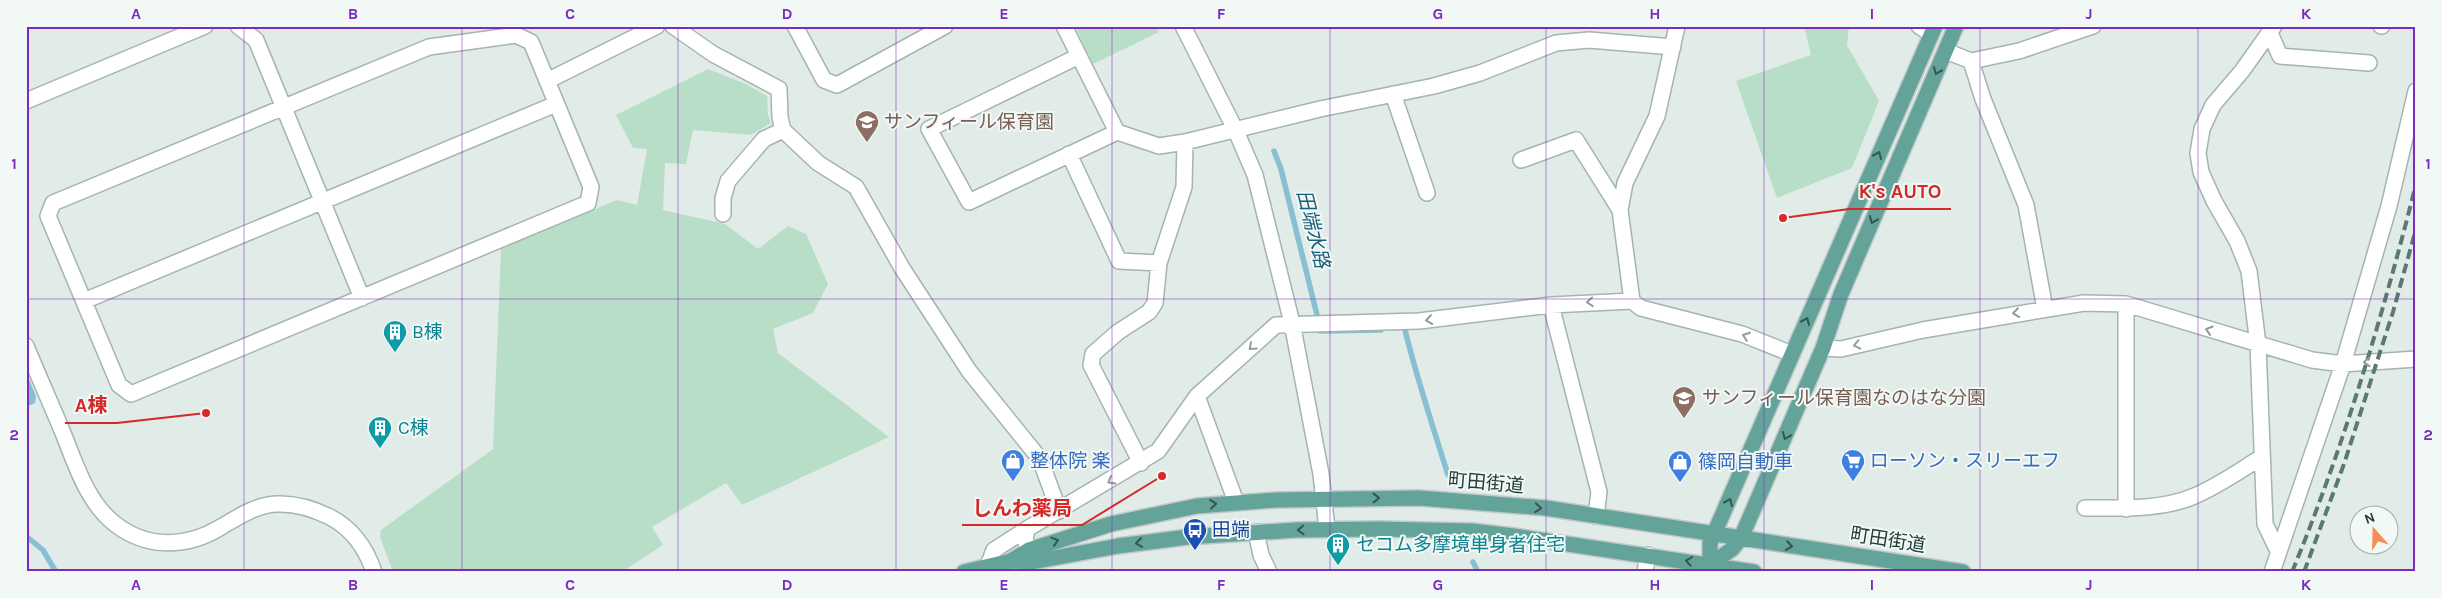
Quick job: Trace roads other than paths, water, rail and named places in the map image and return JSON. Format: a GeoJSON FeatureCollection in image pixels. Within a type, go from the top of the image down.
{"type":"FeatureCollection","features":[{"type":"Feature","properties":{"kind":"main road"},"geometry":{"type":"LineString","coordinates":[[1708,568],[1741,538],[1823,348],[1841,294],[1956,26]]}},
{"type":"Feature","properties":{"kind":"main road"},"geometry":{"type":"LineString","coordinates":[[1708,568],[1710,543],[1792,354],[1928,29]]}},
{"type":"Feature","properties":{"kind":"main road","name":"町田街道"},"geometry":{"type":"LineString","coordinates":[[1014,566],[1029,550],[1112,524],[1153,514],[1236,502],[1324,498],[1420,498],[1473,501],[1596,516],[1963,572]]}},
{"type":"Feature","properties":{"kind":"main road","name":"町田街道"},"geometry":{"type":"LineString","coordinates":[[964,572],[988,566],[1014,566],[1150,542],[1256,532],[1327,529],[1472,531],[1544,539],[1648,555],[1708,568],[1754,572]]}},
{"type":"Feature","properties":{"kind":"street"},"geometry":{"type":"LineString","coordinates":[[26,101],[205,26]]}},
{"type":"Feature","properties":{"kind":"street"},"geometry":{"type":"LineString","coordinates":[[238,26],[256,40],[362,298]]}},
{"type":"Feature","properties":{"kind":"street"},"geometry":{"type":"LineString","coordinates":[[547,81],[657,26]]}},
{"type":"Feature","properties":{"kind":"street"},"geometry":{"type":"LineString","coordinates":[[673,26],[713,54],[779,89],[780,117],[783,130],[818,163],[856,187],[902,268],[969,371],[1040,459],[1059,512]]}},
{"type":"Feature","properties":{"kind":"street"},"geometry":{"type":"LineString","coordinates":[[795,26],[824,80],[837,85],[945,26]]}},
{"type":"Feature","properties":{"kind":"street"},"geometry":{"type":"LineString","coordinates":[[1064,26],[1116,132]]}},
{"type":"Feature","properties":{"kind":"street"},"geometry":{"type":"LineString","coordinates":[[1183,26],[1236,131],[1255,175],[1292,323],[1322,474],[1327,529]]}},
{"type":"Feature","properties":{"kind":"street"},"geometry":{"type":"LineString","coordinates":[[1632,301],[1620,210],[1625,183],[1657,116],[1677,26]]}},
{"type":"Feature","properties":{"kind":"street"},"geometry":{"type":"LineString","coordinates":[[1946,51],[1971,61],[2019,51],[2093,26]]}},
{"type":"Feature","properties":{"kind":"street"},"geometry":{"type":"LineString","coordinates":[[2272,30],[2280,56],[2369,63]]}},
{"type":"Feature","properties":{"kind":"street"},"geometry":{"type":"LineString","coordinates":[[2272,30],[2213,105],[2202,129],[2198,153],[2201,172],[2214,201],[2237,241],[2249,271],[2258,345],[2265,524],[2278,551]]}},
{"type":"Feature","properties":{"kind":"street"},"geometry":{"type":"LineString","coordinates":[[516,35],[531,42],[591,187],[588,203],[132,394],[119,385],[48,216],[53,203],[284,107],[429,47],[516,35]]}},
{"type":"Feature","properties":{"kind":"street"},"geometry":{"type":"LineString","coordinates":[[1079,56],[929,130],[969,202],[1116,132],[1159,146],[1185,142],[1320,109],[1434,86],[1480,73],[1556,43],[1589,40],[1673,47]]}},
{"type":"Feature","properties":{"kind":"street"},"geometry":{"type":"LineString","coordinates":[[1971,61],[1983,99],[2026,205],[2045,309]]}},
{"type":"Feature","properties":{"kind":"street"},"geometry":{"type":"LineString","coordinates":[[2272,572],[2343,364],[2389,206],[2416,91]]}},
{"type":"Feature","properties":{"kind":"street"},"geometry":{"type":"LineString","coordinates":[[1393,94],[1427,193]]}},
{"type":"Feature","properties":{"kind":"street"},"geometry":{"type":"LineString","coordinates":[[84,301],[556,104]]}},
{"type":"Feature","properties":{"kind":"street"},"geometry":{"type":"LineString","coordinates":[[723,214],[723,198],[728,181],[764,139],[783,130]]}},
{"type":"Feature","properties":{"kind":"street"},"geometry":{"type":"LineString","coordinates":[[1521,160],[1576,140],[1620,210]]}},
{"type":"Feature","properties":{"kind":"street"},"geometry":{"type":"LineString","coordinates":[[1142,463],[1091,365],[1093,354],[1118,332],[1149,312],[1155,303],[1159,263],[1184,187],[1185,142]]}},
{"type":"Feature","properties":{"kind":"street"},"geometry":{"type":"LineString","coordinates":[[1069,154],[1120,261],[1159,263]]}},
{"type":"Feature","properties":{"kind":"street"},"geometry":{"type":"LineString","coordinates":[[988,566],[994,550],[1142,463],[1158,451],[1197,396],[1276,325],[1292,323],[1419,321],[1551,305],[1632,301],[1641,308],[1742,334],[1792,354]]}},
{"type":"Feature","properties":{"kind":"street"},"geometry":{"type":"LineString","coordinates":[[1823,348],[1841,349],[1932,328],[2084,303],[2126,304],[2312,360],[2343,364],[2416,359]]}},
{"type":"Feature","properties":{"kind":"street"},"geometry":{"type":"LineString","coordinates":[[2126,304],[2126,509]]}},
{"type":"Feature","properties":{"kind":"street"},"geometry":{"type":"LineString","coordinates":[[1551,305],[1599,492],[1596,516]]}},
{"type":"Feature","properties":{"kind":"street"},"geometry":{"type":"LineString","coordinates":[[26,346],[84,482],[96,504],[114,523],[132,535],[152,542],[177,543],[203,537],[254,509],[275,504],[296,505],[319,511],[340,522],[359,541],[374,572]]}},
{"type":"Feature","properties":{"kind":"street"},"geometry":{"type":"LineString","coordinates":[[1197,396],[1236,502]]}},
{"type":"Feature","properties":{"kind":"street"},"geometry":{"type":"LineString","coordinates":[[2085,508],[2126,509],[2190,498],[2212,488],[2262,457]]}},
{"type":"Feature","properties":{"kind":"street"},"geometry":{"type":"LineString","coordinates":[[1027,530],[1025,540],[1029,550]]}},
{"type":"Feature","properties":{"kind":"street"},"geometry":{"type":"LineString","coordinates":[[1256,532],[1260,555],[1269,572]]}},
{"type":"Feature","properties":{"kind":"street"},"geometry":{"type":"LineString","coordinates":[[1645,572],[1648,555]]}},
{"type":"Feature","properties":{"kind":"water"},"geometry":{"type":"Polygon","coordinates":[[[26,372],[36,396],[35,403],[26,407],[26,372]]]}},
{"type":"Feature","properties":{"kind":"waterway","name":"田端水路"},"geometry":{"type":"LineString","coordinates":[[1274,151],[1281,169],[1317,315]]}},
{"type":"Feature","properties":{"kind":"waterway","name":"田端水路"},"geometry":{"type":"LineString","coordinates":[[1320,331],[1381,330]]}},
{"type":"Feature","properties":{"kind":"waterway","name":"田端水路"},"geometry":{"type":"LineString","coordinates":[[1405,330],[1448,475]]}},
{"type":"Feature","properties":{"kind":"waterway"},"geometry":{"type":"LineString","coordinates":[[26,536],[43,550],[56,572]]}},
{"type":"Feature","properties":{"kind":"waterway","name":"田端水路"},"geometry":{"type":"LineString","coordinates":[[1473,562],[1478,572]]}},
{"type":"Feature","properties":{"kind":"railway"},"geometry":{"type":"LineString","coordinates":[[2292,572],[2329,477],[2361,380],[2416,184]]}},
{"type":"Feature","properties":{"kind":"railway"},"geometry":{"type":"LineString","coordinates":[[2304,572],[2344,464],[2393,312],[2416,229]]}},
{"type":"Feature","properties":{"kind":"place","name":"サンフィール保育園"},"geometry":{"type":"Point","coordinates":[867,143]}},
{"type":"Feature","properties":{"kind":"place","name":"K's AUTO"},"geometry":{"type":"Point","coordinates":[1783,218]}},
{"type":"Feature","properties":{"kind":"place","name":"B棟"},"geometry":{"type":"Point","coordinates":[395,353]}},
{"type":"Feature","properties":{"kind":"place","name":"A棟"},"geometry":{"type":"Point","coordinates":[206,413]}},
{"type":"Feature","properties":{"kind":"place","name":"サンフィール保育園なのはな分園"},"geometry":{"type":"Point","coordinates":[1684,419]}},
{"type":"Feature","properties":{"kind":"place","name":"C棟"},"geometry":{"type":"Point","coordinates":[380,449]}},
{"type":"Feature","properties":{"kind":"place","name":"しんわ薬局"},"geometry":{"type":"Point","coordinates":[1162,476]}},
{"type":"Feature","properties":{"kind":"place","name":"整体院 楽"},"geometry":{"type":"Point","coordinates":[1013,482]}},
{"type":"Feature","properties":{"kind":"place","name":"ローソン・スリーエフ"},"geometry":{"type":"Point","coordinates":[1853,482]}},
{"type":"Feature","properties":{"kind":"place","name":"篠岡自動車"},"geometry":{"type":"Point","coordinates":[1680,483]}},
{"type":"Feature","properties":{"kind":"place","name":"田端"},"geometry":{"type":"Point","coordinates":[1195,551]}},
{"type":"Feature","properties":{"kind":"place","name":"セコム多摩境単身者住宅"},"geometry":{"type":"Point","coordinates":[1338,566]}}]}
